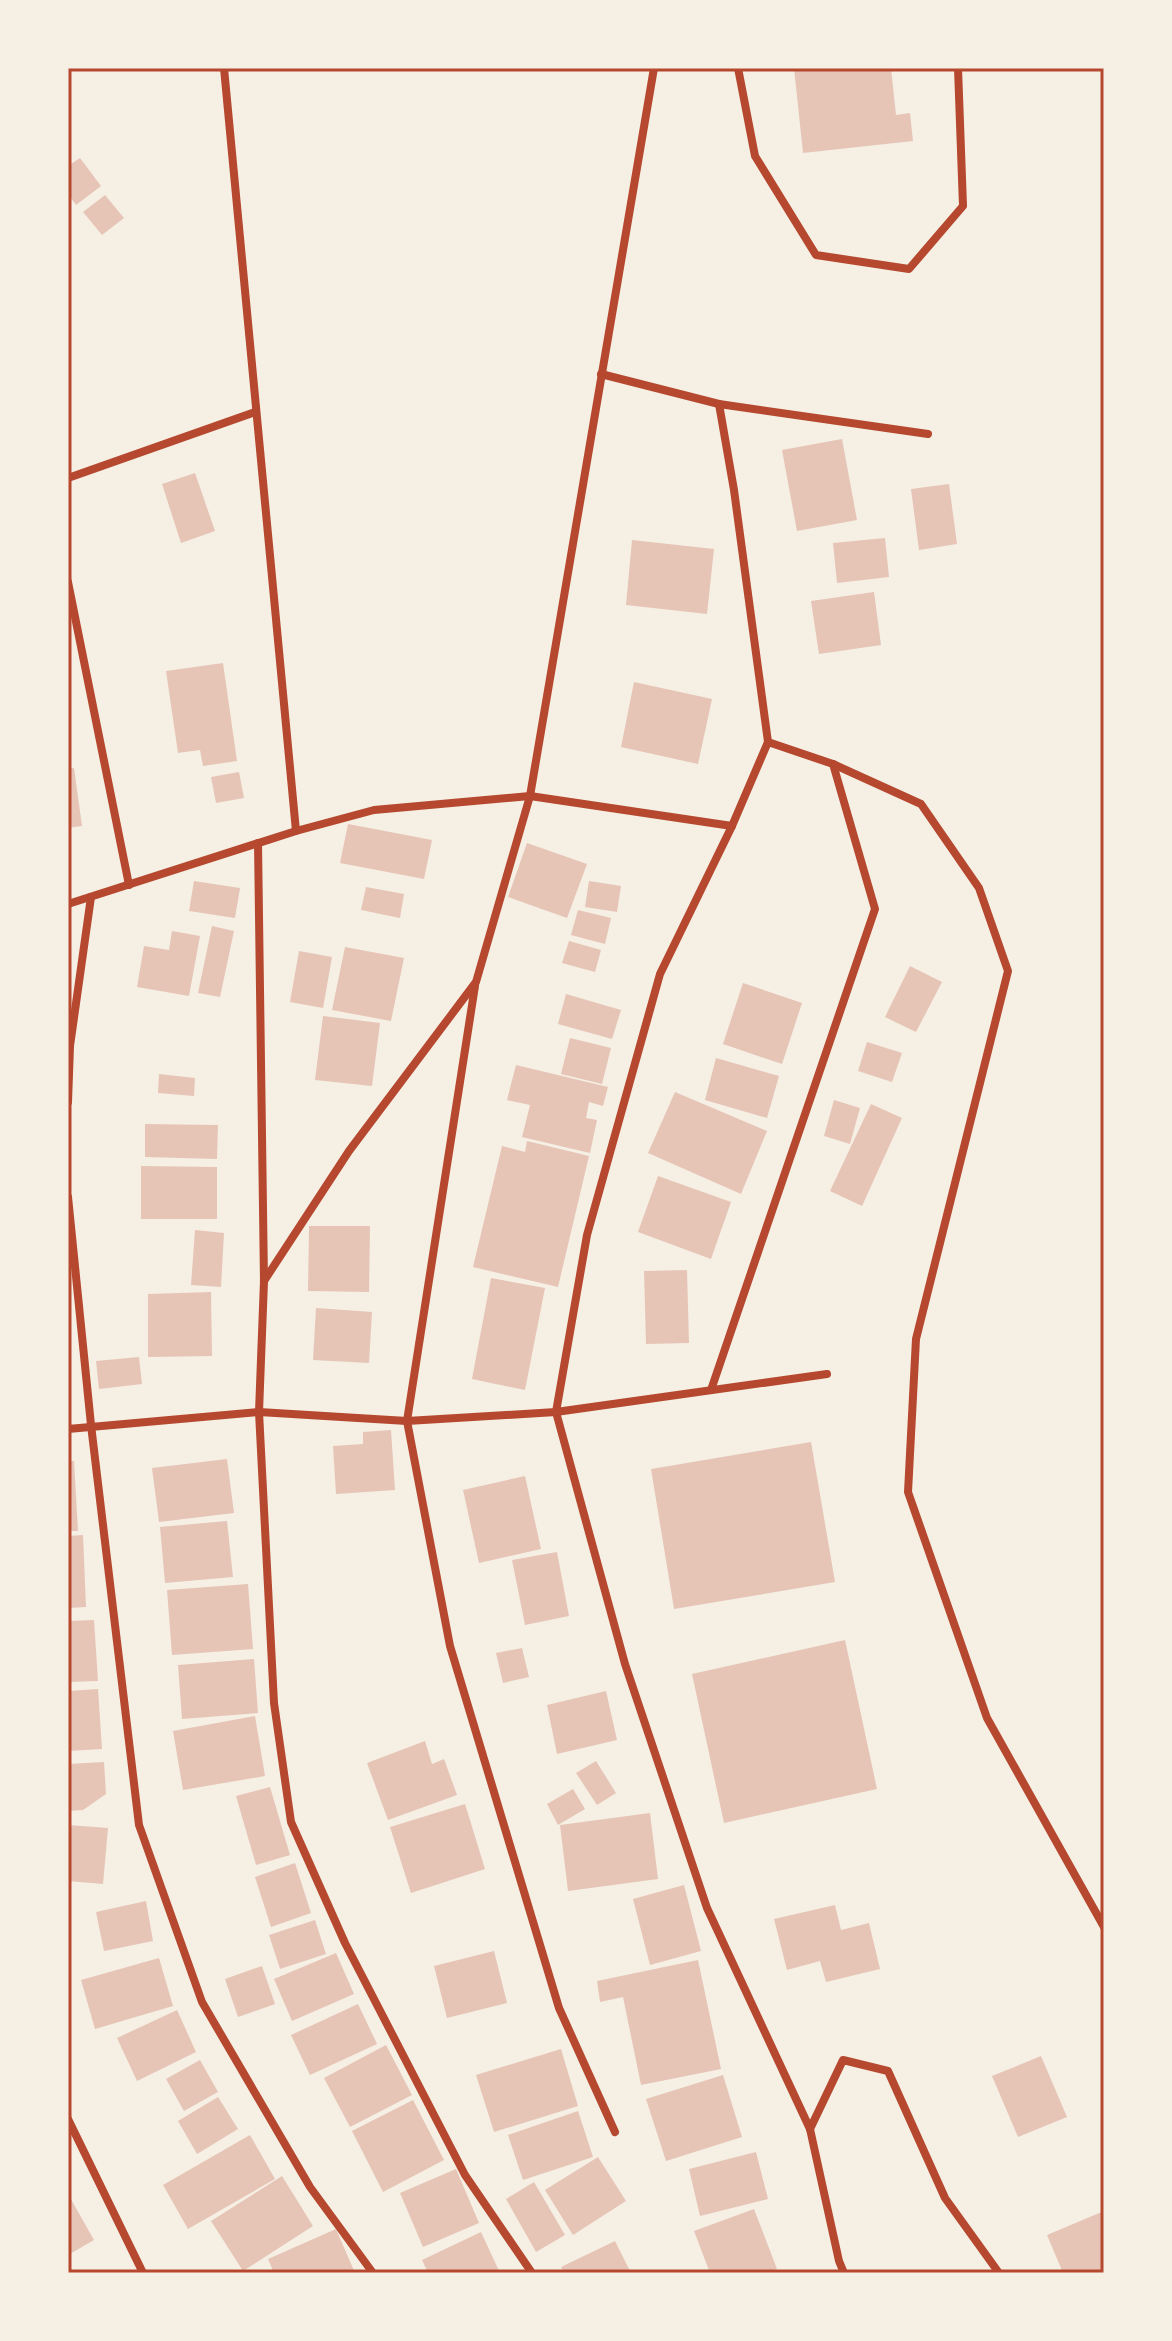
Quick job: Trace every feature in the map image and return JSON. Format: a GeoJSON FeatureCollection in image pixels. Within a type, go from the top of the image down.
{"type":"FeatureCollection","features":[{"type":"Feature","properties":{"kind":"street"},"geometry":{"type":"LineString","coordinates":[[224,68],[296,831]]}},
{"type":"Feature","properties":{"kind":"street"},"geometry":{"type":"LineString","coordinates":[[615,2132],[559,2008],[455,1661],[407,1421],[476,982],[530,796],[654,68]]}},
{"type":"Feature","properties":{"kind":"street"},"geometry":{"type":"LineString","coordinates":[[738,68],[755,156],[816,255],[909,269],[963,206],[958,68]]}},
{"type":"Feature","properties":{"kind":"street"},"geometry":{"type":"LineString","coordinates":[[601,374],[719,404],[928,434]]}},
{"type":"Feature","properties":{"kind":"street"},"geometry":{"type":"LineString","coordinates":[[719,404],[734,490],[768,742],[732,826],[660,974],[587,1235],[556,1412],[625,1664],[707,1908],[810,2129],[844,2273]]}},
{"type":"Feature","properties":{"kind":"street"},"geometry":{"type":"LineString","coordinates":[[68,478],[255,412]]}},
{"type":"Feature","properties":{"kind":"street"},"geometry":{"type":"LineString","coordinates":[[68,582],[129,885]]}},
{"type":"Feature","properties":{"kind":"street"},"geometry":{"type":"LineString","coordinates":[[768,742],[833,764],[921,804],[979,888],[1008,971],[916,1339],[908,1492],[987,1718],[1104,1927]]}},
{"type":"Feature","properties":{"kind":"street"},"geometry":{"type":"LineString","coordinates":[[711,1390],[875,909],[833,764]]}},
{"type":"Feature","properties":{"kind":"street"},"geometry":{"type":"LineString","coordinates":[[68,904],[296,831],[374,810],[530,796],[732,826]]}},
{"type":"Feature","properties":{"kind":"street"},"geometry":{"type":"LineString","coordinates":[[258,843],[264,1281],[259,1412],[274,1703],[291,1822],[345,1943],[465,2175],[532,2273]]}},
{"type":"Feature","properties":{"kind":"street"},"geometry":{"type":"LineString","coordinates":[[68,1102],[70,1046],[91,897]]}},
{"type":"Feature","properties":{"kind":"street"},"geometry":{"type":"LineString","coordinates":[[264,1281],[349,1151],[476,982]]}},
{"type":"Feature","properties":{"kind":"street"},"geometry":{"type":"LineString","coordinates":[[68,1197],[91,1425],[139,1825],[202,2002],[310,2187],[373,2273]]}},
{"type":"Feature","properties":{"kind":"street"},"geometry":{"type":"LineString","coordinates":[[68,1429],[259,1412],[407,1421],[556,1412],[827,1374]]}},
{"type":"Feature","properties":{"kind":"street"},"geometry":{"type":"LineString","coordinates":[[810,2129],[843,2060],[888,2071],[945,2198],[999,2273]]}},
{"type":"Feature","properties":{"kind":"street"},"geometry":{"type":"LineString","coordinates":[[68,2119],[143,2273]]}},
{"type":"Feature","properties":{"kind":"building"},"geometry":{"type":"Polygon","coordinates":[[[794,68],[891,68],[896,115],[910,113],[913,141],[803,153],[794,68]]]}},
{"type":"Feature","properties":{"kind":"building"},"geometry":{"type":"Polygon","coordinates":[[[80,158],[101,186],[76,205],[68,194],[68,166],[80,158]]]}},
{"type":"Feature","properties":{"kind":"building"},"geometry":{"type":"Polygon","coordinates":[[[105,195],[124,218],[102,235],[83,212],[105,195]]]}},
{"type":"Feature","properties":{"kind":"building"},"geometry":{"type":"Polygon","coordinates":[[[842,439],[857,520],[797,531],[782,450],[842,439]]]}},
{"type":"Feature","properties":{"kind":"building"},"geometry":{"type":"Polygon","coordinates":[[[195,473],[215,531],[181,543],[162,484],[195,473]]]}},
{"type":"Feature","properties":{"kind":"building"},"geometry":{"type":"Polygon","coordinates":[[[949,484],[957,544],[919,550],[911,489],[949,484]]]}},
{"type":"Feature","properties":{"kind":"building"},"geometry":{"type":"Polygon","coordinates":[[[885,538],[889,577],[837,583],[833,543],[885,538]]]}},
{"type":"Feature","properties":{"kind":"building"},"geometry":{"type":"Polygon","coordinates":[[[632,540],[714,549],[707,614],[626,605],[632,540]]]}},
{"type":"Feature","properties":{"kind":"building"},"geometry":{"type":"Polygon","coordinates":[[[874,592],[881,645],[819,654],[811,601],[874,592]]]}},
{"type":"Feature","properties":{"kind":"building"},"geometry":{"type":"Polygon","coordinates":[[[223,663],[237,761],[203,766],[200,750],[178,753],[166,671],[223,663]]]}},
{"type":"Feature","properties":{"kind":"building"},"geometry":{"type":"Polygon","coordinates":[[[634,682],[712,699],[698,764],[621,747],[634,682]]]}},
{"type":"Feature","properties":{"kind":"building"},"geometry":{"type":"Polygon","coordinates":[[[74,768],[82,826],[68,828],[68,769],[74,768]]]}},
{"type":"Feature","properties":{"kind":"building"},"geometry":{"type":"Polygon","coordinates":[[[239,772],[244,798],[216,803],[211,777],[239,772]]]}},
{"type":"Feature","properties":{"kind":"building"},"geometry":{"type":"Polygon","coordinates":[[[348,824],[432,840],[424,879],[340,863],[348,824]]]}},
{"type":"Feature","properties":{"kind":"building"},"geometry":{"type":"Polygon","coordinates":[[[527,843],[587,864],[567,918],[508,897],[527,843]]]}},
{"type":"Feature","properties":{"kind":"building"},"geometry":{"type":"Polygon","coordinates":[[[194,881],[240,888],[235,918],[189,911],[194,881]]]}},
{"type":"Feature","properties":{"kind":"building"},"geometry":{"type":"Polygon","coordinates":[[[589,881],[621,886],[617,912],[585,907],[589,881]]]}},
{"type":"Feature","properties":{"kind":"building"},"geometry":{"type":"Polygon","coordinates":[[[366,887],[404,894],[400,918],[361,910],[366,887]]]}},
{"type":"Feature","properties":{"kind":"building"},"geometry":{"type":"Polygon","coordinates":[[[578,910],[611,918],[605,944],[571,935],[578,910]]]}},
{"type":"Feature","properties":{"kind":"building"},"geometry":{"type":"Polygon","coordinates":[[[212,926],[234,931],[220,997],[198,993],[212,926]]]}},
{"type":"Feature","properties":{"kind":"building"},"geometry":{"type":"Polygon","coordinates":[[[172,931],[200,936],[189,996],[137,987],[144,946],[169,950],[172,931]]]}},
{"type":"Feature","properties":{"kind":"building"},"geometry":{"type":"Polygon","coordinates":[[[569,941],[601,950],[595,972],[562,963],[569,941]]]}},
{"type":"Feature","properties":{"kind":"building"},"geometry":{"type":"Polygon","coordinates":[[[345,947],[404,958],[391,1021],[332,1010],[345,947]]]}},
{"type":"Feature","properties":{"kind":"building"},"geometry":{"type":"Polygon","coordinates":[[[299,951],[332,957],[323,1008],[290,1002],[299,951]]]}},
{"type":"Feature","properties":{"kind":"building"},"geometry":{"type":"Polygon","coordinates":[[[910,966],[942,982],[916,1032],[885,1017],[910,966]]]}},
{"type":"Feature","properties":{"kind":"building"},"geometry":{"type":"Polygon","coordinates":[[[743,983],[802,1003],[782,1064],[723,1044],[743,983]]]}},
{"type":"Feature","properties":{"kind":"building"},"geometry":{"type":"Polygon","coordinates":[[[566,994],[621,1010],[612,1039],[558,1024],[566,994]]]}},
{"type":"Feature","properties":{"kind":"building"},"geometry":{"type":"Polygon","coordinates":[[[323,1016],[380,1023],[372,1086],[315,1080],[323,1016]]]}},
{"type":"Feature","properties":{"kind":"building"},"geometry":{"type":"Polygon","coordinates":[[[570,1038],[611,1048],[602,1084],[561,1074],[570,1038]]]}},
{"type":"Feature","properties":{"kind":"building"},"geometry":{"type":"Polygon","coordinates":[[[867,1042],[902,1053],[892,1082],[858,1071],[867,1042]]]}},
{"type":"Feature","properties":{"kind":"building"},"geometry":{"type":"Polygon","coordinates":[[[716,1058],[779,1076],[767,1118],[705,1100],[716,1058]]]}},
{"type":"Feature","properties":{"kind":"building"},"geometry":{"type":"Polygon","coordinates":[[[516,1065],[608,1087],[603,1106],[589,1102],[586,1118],[597,1120],[590,1153],[522,1137],[530,1105],[507,1100],[516,1065]]]}},
{"type":"Feature","properties":{"kind":"building"},"geometry":{"type":"Polygon","coordinates":[[[159,1074],[195,1078],[194,1096],[158,1093],[159,1074]]]}},
{"type":"Feature","properties":{"kind":"building"},"geometry":{"type":"Polygon","coordinates":[[[675,1092],[767,1131],[741,1194],[648,1153],[675,1092]]]}},
{"type":"Feature","properties":{"kind":"building"},"geometry":{"type":"Polygon","coordinates":[[[834,1100],[860,1108],[850,1144],[824,1136],[834,1100]]]}},
{"type":"Feature","properties":{"kind":"building"},"geometry":{"type":"Polygon","coordinates":[[[871,1104],[902,1118],[862,1206],[830,1191],[871,1104]]]}},
{"type":"Feature","properties":{"kind":"building"},"geometry":{"type":"Polygon","coordinates":[[[145,1124],[218,1125],[217,1159],[145,1157],[145,1124]]]}},
{"type":"Feature","properties":{"kind":"building"},"geometry":{"type":"Polygon","coordinates":[[[527,1141],[589,1156],[558,1287],[473,1267],[502,1146],[525,1152],[527,1141]]]}},
{"type":"Feature","properties":{"kind":"building"},"geometry":{"type":"Polygon","coordinates":[[[141,1166],[217,1167],[217,1219],[141,1219],[141,1166]]]}},
{"type":"Feature","properties":{"kind":"building"},"geometry":{"type":"Polygon","coordinates":[[[658,1176],[731,1202],[711,1259],[638,1232],[658,1176]]]}},
{"type":"Feature","properties":{"kind":"building"},"geometry":{"type":"Polygon","coordinates":[[[309,1226],[370,1226],[369,1292],[308,1291],[309,1226]]]}},
{"type":"Feature","properties":{"kind":"building"},"geometry":{"type":"Polygon","coordinates":[[[195,1230],[224,1233],[221,1287],[191,1285],[195,1230]]]}},
{"type":"Feature","properties":{"kind":"building"},"geometry":{"type":"Polygon","coordinates":[[[687,1270],[689,1343],[646,1344],[644,1271],[687,1270]]]}},
{"type":"Feature","properties":{"kind":"building"},"geometry":{"type":"Polygon","coordinates":[[[491,1278],[545,1288],[525,1390],[472,1379],[491,1278]]]}},
{"type":"Feature","properties":{"kind":"building"},"geometry":{"type":"Polygon","coordinates":[[[211,1292],[212,1356],[148,1357],[148,1294],[211,1292]]]}},
{"type":"Feature","properties":{"kind":"building"},"geometry":{"type":"Polygon","coordinates":[[[316,1308],[372,1312],[369,1363],[313,1360],[316,1308]]]}},
{"type":"Feature","properties":{"kind":"building"},"geometry":{"type":"Polygon","coordinates":[[[139,1357],[142,1384],[99,1389],[96,1361],[139,1357]]]}},
{"type":"Feature","properties":{"kind":"building"},"geometry":{"type":"Polygon","coordinates":[[[391,1430],[395,1490],[336,1494],[333,1446],[363,1444],[363,1432],[391,1430]]]}},
{"type":"Feature","properties":{"kind":"building"},"geometry":{"type":"Polygon","coordinates":[[[811,1442],[835,1582],[674,1609],[651,1469],[811,1442]]]}},
{"type":"Feature","properties":{"kind":"building"},"geometry":{"type":"Polygon","coordinates":[[[227,1459],[234,1513],[159,1522],[152,1468],[227,1459]]]}},
{"type":"Feature","properties":{"kind":"building"},"geometry":{"type":"Polygon","coordinates":[[[68,1461],[74,1461],[78,1531],[68,1531],[68,1461]]]}},
{"type":"Feature","properties":{"kind":"building"},"geometry":{"type":"Polygon","coordinates":[[[525,1476],[541,1549],[479,1563],[463,1490],[525,1476]]]}},
{"type":"Feature","properties":{"kind":"building"},"geometry":{"type":"Polygon","coordinates":[[[227,1521],[233,1577],[165,1583],[160,1527],[227,1521]]]}},
{"type":"Feature","properties":{"kind":"building"},"geometry":{"type":"Polygon","coordinates":[[[83,1535],[86,1607],[68,1608],[68,1536],[83,1535]]]}},
{"type":"Feature","properties":{"kind":"building"},"geometry":{"type":"Polygon","coordinates":[[[557,1552],[569,1616],[525,1625],[512,1560],[557,1552]]]}},
{"type":"Feature","properties":{"kind":"building"},"geometry":{"type":"Polygon","coordinates":[[[248,1584],[253,1649],[172,1655],[167,1590],[248,1584]]]}},
{"type":"Feature","properties":{"kind":"building"},"geometry":{"type":"Polygon","coordinates":[[[94,1620],[98,1681],[68,1682],[68,1621],[94,1620]]]}},
{"type":"Feature","properties":{"kind":"building"},"geometry":{"type":"Polygon","coordinates":[[[845,1640],[877,1789],[724,1823],[692,1674],[845,1640]]]}},
{"type":"Feature","properties":{"kind":"building"},"geometry":{"type":"Polygon","coordinates":[[[522,1648],[529,1677],[503,1683],[496,1653],[522,1648]]]}},
{"type":"Feature","properties":{"kind":"building"},"geometry":{"type":"Polygon","coordinates":[[[254,1659],[258,1713],[182,1719],[178,1665],[254,1659]]]}},
{"type":"Feature","properties":{"kind":"building"},"geometry":{"type":"Polygon","coordinates":[[[98,1689],[102,1749],[68,1751],[68,1691],[98,1689]]]}},
{"type":"Feature","properties":{"kind":"building"},"geometry":{"type":"Polygon","coordinates":[[[606,1691],[617,1740],[557,1754],[547,1705],[606,1691]]]}},
{"type":"Feature","properties":{"kind":"building"},"geometry":{"type":"Polygon","coordinates":[[[255,1716],[265,1776],[183,1790],[173,1731],[255,1716]]]}},
{"type":"Feature","properties":{"kind":"building"},"geometry":{"type":"Polygon","coordinates":[[[425,1741],[432,1764],[444,1759],[457,1795],[388,1820],[367,1763],[425,1741]]]}},
{"type":"Feature","properties":{"kind":"building"},"geometry":{"type":"Polygon","coordinates":[[[596,1761],[616,1793],[597,1805],[576,1773],[596,1761]]]}},
{"type":"Feature","properties":{"kind":"building"},"geometry":{"type":"Polygon","coordinates":[[[104,1762],[106,1794],[83,1810],[68,1811],[68,1764],[104,1762]]]}},
{"type":"Feature","properties":{"kind":"building"},"geometry":{"type":"Polygon","coordinates":[[[270,1787],[290,1855],[256,1865],[236,1796],[270,1787]]]}},
{"type":"Feature","properties":{"kind":"building"},"geometry":{"type":"Polygon","coordinates":[[[573,1789],[585,1809],[558,1825],[547,1804],[573,1789]]]}},
{"type":"Feature","properties":{"kind":"building"},"geometry":{"type":"Polygon","coordinates":[[[465,1804],[485,1869],[411,1893],[390,1827],[465,1804]]]}},
{"type":"Feature","properties":{"kind":"building"},"geometry":{"type":"Polygon","coordinates":[[[650,1813],[658,1879],[568,1891],[560,1825],[650,1813]]]}},
{"type":"Feature","properties":{"kind":"building"},"geometry":{"type":"Polygon","coordinates":[[[68,1825],[108,1828],[103,1884],[68,1881],[68,1825]]]}},
{"type":"Feature","properties":{"kind":"building"},"geometry":{"type":"Polygon","coordinates":[[[295,1863],[311,1913],[271,1927],[255,1877],[295,1863]]]}},
{"type":"Feature","properties":{"kind":"building"},"geometry":{"type":"Polygon","coordinates":[[[684,1885],[701,1951],[650,1965],[633,1899],[684,1885]]]}},
{"type":"Feature","properties":{"kind":"building"},"geometry":{"type":"Polygon","coordinates":[[[146,1901],[153,1941],[104,1951],[96,1912],[146,1901]]]}},
{"type":"Feature","properties":{"kind":"building"},"geometry":{"type":"Polygon","coordinates":[[[835,1905],[841,1930],[869,1923],[880,1969],[826,1982],[820,1961],[787,1970],[774,1919],[835,1905]]]}},
{"type":"Feature","properties":{"kind":"building"},"geometry":{"type":"Polygon","coordinates":[[[315,1920],[326,1954],[280,1969],[269,1935],[315,1920]]]}},
{"type":"Feature","properties":{"kind":"building"},"geometry":{"type":"Polygon","coordinates":[[[494,1951],[507,2003],[447,2018],[434,1966],[494,1951]]]}},
{"type":"Feature","properties":{"kind":"building"},"geometry":{"type":"Polygon","coordinates":[[[336,1953],[354,1994],[292,2021],[274,1979],[336,1953]]]}},
{"type":"Feature","properties":{"kind":"building"},"geometry":{"type":"Polygon","coordinates":[[[159,1958],[173,2006],[95,2029],[81,1980],[159,1958]]]}},
{"type":"Feature","properties":{"kind":"building"},"geometry":{"type":"Polygon","coordinates":[[[698,1960],[721,2069],[641,2085],[623,1997],[600,2002],[597,1981],[698,1960]]]}},
{"type":"Feature","properties":{"kind":"building"},"geometry":{"type":"Polygon","coordinates":[[[262,1966],[275,2004],[238,2017],[225,1979],[262,1966]]]}},
{"type":"Feature","properties":{"kind":"building"},"geometry":{"type":"Polygon","coordinates":[[[358,2004],[377,2044],[310,2075],[291,2035],[358,2004]]]}},
{"type":"Feature","properties":{"kind":"building"},"geometry":{"type":"Polygon","coordinates":[[[177,2010],[196,2052],[137,2081],[117,2038],[177,2010]]]}},
{"type":"Feature","properties":{"kind":"building"},"geometry":{"type":"Polygon","coordinates":[[[386,2045],[412,2095],[350,2127],[324,2078],[386,2045]]]}},
{"type":"Feature","properties":{"kind":"building"},"geometry":{"type":"Polygon","coordinates":[[[561,2049],[578,2106],[494,2132],[476,2075],[561,2049]]]}},
{"type":"Feature","properties":{"kind":"building"},"geometry":{"type":"Polygon","coordinates":[[[1041,2056],[1067,2117],[1018,2137],[992,2076],[1041,2056]]]}},
{"type":"Feature","properties":{"kind":"building"},"geometry":{"type":"Polygon","coordinates":[[[200,2060],[218,2092],[184,2111],[166,2079],[200,2060]]]}},
{"type":"Feature","properties":{"kind":"building"},"geometry":{"type":"Polygon","coordinates":[[[723,2075],[742,2137],[666,2161],[646,2099],[723,2075]]]}},
{"type":"Feature","properties":{"kind":"building"},"geometry":{"type":"Polygon","coordinates":[[[218,2097],[238,2129],[197,2154],[178,2121],[218,2097]]]}},
{"type":"Feature","properties":{"kind":"building"},"geometry":{"type":"Polygon","coordinates":[[[413,2100],[444,2160],[383,2192],[352,2131],[413,2100]]]}},
{"type":"Feature","properties":{"kind":"building"},"geometry":{"type":"Polygon","coordinates":[[[578,2111],[593,2157],[523,2180],[508,2135],[578,2111]]]}},
{"type":"Feature","properties":{"kind":"building"},"geometry":{"type":"Polygon","coordinates":[[[250,2135],[275,2179],[188,2229],[163,2185],[250,2135]]]}},
{"type":"Feature","properties":{"kind":"building"},"geometry":{"type":"Polygon","coordinates":[[[756,2152],[768,2199],[700,2216],[689,2169],[756,2152]]]}},
{"type":"Feature","properties":{"kind":"building"},"geometry":{"type":"Polygon","coordinates":[[[598,2157],[626,2201],[573,2235],[545,2190],[598,2157]]]}},
{"type":"Feature","properties":{"kind":"building"},"geometry":{"type":"Polygon","coordinates":[[[456,2169],[479,2223],[423,2247],[400,2193],[456,2169]]]}},
{"type":"Feature","properties":{"kind":"building"},"geometry":{"type":"Polygon","coordinates":[[[282,2176],[313,2226],[243,2271],[211,2221],[282,2176]]]}},
{"type":"Feature","properties":{"kind":"building"},"geometry":{"type":"Polygon","coordinates":[[[534,2182],[565,2235],[536,2252],[506,2199],[534,2182]]]}},
{"type":"Feature","properties":{"kind":"building"},"geometry":{"type":"Polygon","coordinates":[[[68,2194],[94,2240],[68,2255],[68,2194]]]}},
{"type":"Feature","properties":{"kind":"building"},"geometry":{"type":"Polygon","coordinates":[[[754,2209],[777,2269],[765,2273],[710,2273],[694,2231],[754,2209]]]}},
{"type":"Feature","properties":{"kind":"building"},"geometry":{"type":"Polygon","coordinates":[[[1104,2211],[1104,2273],[1063,2273],[1047,2235],[1104,2211]]]}},
{"type":"Feature","properties":{"kind":"building"},"geometry":{"type":"Polygon","coordinates":[[[336,2229],[355,2273],[274,2273],[268,2259],[336,2229]]]}},
{"type":"Feature","properties":{"kind":"building"},"geometry":{"type":"Polygon","coordinates":[[[481,2232],[500,2273],[428,2273],[422,2260],[481,2232]]]}},
{"type":"Feature","properties":{"kind":"building"},"geometry":{"type":"Polygon","coordinates":[[[615,2241],[631,2273],[564,2273],[561,2267],[615,2241]]]}}]}
